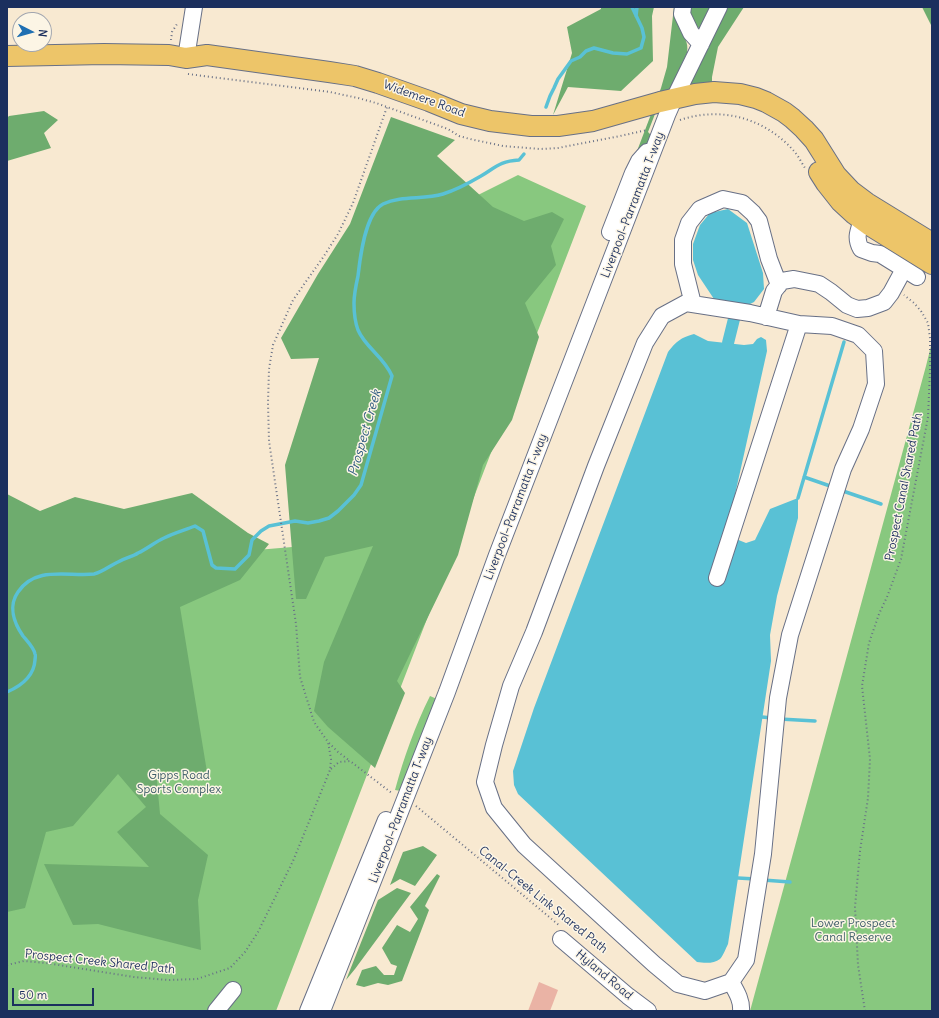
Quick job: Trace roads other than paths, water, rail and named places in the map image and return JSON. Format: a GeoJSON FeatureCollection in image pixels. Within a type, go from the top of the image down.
{"type":"FeatureCollection","features":[{"type":"Feature","properties":{"kind":"main road","name":"Widemere Road"},"geometry":{"type":"LineString","coordinates":[[7,56],[104,54],[169,55],[186,58],[205,67],[357,89],[380,95],[461,127],[489,134],[538,140],[558,137],[593,121],[622,125],[661,113]]}},
{"type":"Feature","properties":{"kind":"main road"},"geometry":{"type":"LineString","coordinates":[[661,113],[695,94],[714,92],[728,92],[756,98],[776,108],[792,118],[809,134],[836,175],[851,191],[867,202],[923,254]]}},
{"type":"Feature","properties":{"kind":"main road"},"geometry":{"type":"LineString","coordinates":[[661,113],[711,105],[720,105],[751,110],[766,116],[789,131],[800,143],[834,194],[847,208],[862,220],[923,254]]}},
{"type":"Feature","properties":{"kind":"street"},"geometry":{"type":"LineString","coordinates":[[186,58],[194,7]]}},
{"type":"Feature","properties":{"kind":"street"},"geometry":{"type":"LineString","coordinates":[[683,7],[682,14],[691,33],[701,44]]}},
{"type":"Feature","properties":{"kind":"street","name":"Liverpool–Parramatta T-way"},"geometry":{"type":"LineString","coordinates":[[322,1011],[408,807],[447,692],[497,555],[654,149],[661,113],[701,44],[719,7]]}},
{"type":"Feature","properties":{"kind":"street"},"geometry":{"type":"LineString","coordinates":[[693,304],[683,264],[683,240],[689,224],[700,209],[723,199],[742,203],[759,221],[769,259],[779,285]]}},
{"type":"Feature","properties":{"kind":"street"},"geometry":{"type":"LineString","coordinates":[[766,317],[774,291],[782,281],[794,279],[819,284],[847,305],[857,309],[868,308],[884,302],[923,254]]}},
{"type":"Feature","properties":{"kind":"street"},"geometry":{"type":"LineString","coordinates":[[686,303],[766,317],[799,324],[832,326],[858,335],[874,351],[876,384],[862,429],[843,468],[790,635],[778,698],[763,854],[746,960],[731,982],[705,991],[678,984],[524,845],[494,808],[484,782],[511,686],[534,632],[596,466],[645,343],[662,316],[686,303]]}},
{"type":"Feature","properties":{"kind":"street"},"geometry":{"type":"LineString","coordinates":[[717,578],[799,324]]}},
{"type":"Feature","properties":{"kind":"street"},"geometry":{"type":"LineString","coordinates":[[308,1011],[387,816],[395,807],[408,807]]}},
{"type":"Feature","properties":{"kind":"street","name":"Hyland Road"},"geometry":{"type":"LineString","coordinates":[[562,934],[628,996],[648,1011]]}},
{"type":"Feature","properties":{"kind":"street"},"geometry":{"type":"LineString","coordinates":[[731,982],[739,997],[742,1006],[741,1011]]}},
{"type":"Feature","properties":{"kind":"street"},"geometry":{"type":"LineString","coordinates":[[216,1011],[233,990]]}},
{"type":"Feature","properties":{"kind":"water"},"geometry":{"type":"Polygon","coordinates":[[[728,209],[747,223],[763,273],[764,289],[754,302],[736,311],[724,306],[714,299],[698,275],[693,260],[693,244],[700,225],[710,213],[728,209]]]}},
{"type":"Feature","properties":{"kind":"water"},"geometry":{"type":"Polygon","coordinates":[[[694,334],[708,341],[744,345],[753,344],[761,337],[766,340],[767,351],[726,535],[746,543],[755,540],[770,509],[798,498],[798,518],[777,596],[770,635],[771,661],[728,944],[720,959],[709,963],[697,962],[518,794],[514,785],[513,771],[534,708],[668,352],[679,340],[694,334]]]}},
{"type":"Feature","properties":{"kind":"waterway","name":"Prospect Creek"},"geometry":{"type":"LineString","coordinates":[[546,107],[558,79],[571,61],[580,57],[586,51],[594,48],[613,53],[627,54],[641,48],[644,37],[642,28],[632,7]]}},
{"type":"Feature","properties":{"kind":"waterway","name":"Prospect Creek"},"geometry":{"type":"LineString","coordinates":[[636,16],[637,7]]}},
{"type":"Feature","properties":{"kind":"waterway","name":"Prospect Creek"},"geometry":{"type":"LineString","coordinates":[[7,692],[26,680],[34,666],[34,652],[17,626],[13,614],[13,603],[15,597],[25,584],[34,578],[53,574],[94,574],[136,554],[164,538],[195,526],[203,531],[212,565],[216,568],[235,569],[249,555],[252,540],[261,531],[269,526],[295,521],[308,523],[329,518],[354,495],[361,485],[392,376],[389,369],[361,336],[355,317],[354,296],[360,258],[364,237],[372,217],[377,209],[390,201],[405,198],[435,196],[448,192],[467,184],[503,163],[519,160],[524,154]]}},
{"type":"Feature","properties":{"kind":"waterway"},"geometry":{"type":"LineString","coordinates":[[728,343],[736,311]]}},
{"type":"Feature","properties":{"kind":"waterway"},"geometry":{"type":"LineString","coordinates":[[798,498],[844,342]]}},
{"type":"Feature","properties":{"kind":"waterway"},"geometry":{"type":"LineString","coordinates":[[804,477],[833,487]]}},
{"type":"Feature","properties":{"kind":"waterway"},"geometry":{"type":"LineString","coordinates":[[840,490],[881,504]]}},
{"type":"Feature","properties":{"kind":"waterway"},"geometry":{"type":"LineString","coordinates":[[762,717],[772,718]]}},
{"type":"Feature","properties":{"kind":"waterway"},"geometry":{"type":"LineString","coordinates":[[780,719],[815,721]]}},
{"type":"Feature","properties":{"kind":"waterway"},"geometry":{"type":"LineString","coordinates":[[738,878],[755,879]]}},
{"type":"Feature","properties":{"kind":"waterway"},"geometry":{"type":"LineString","coordinates":[[763,880],[790,882]]}},
{"type":"Feature","properties":{"kind":"park label","name":"Gipps Road Sports Complex"},"geometry":{"type":"Point","coordinates":[179,783]}},
{"type":"Feature","properties":{"kind":"park label","name":"Lower Prospect Canal Reserve"},"geometry":{"type":"Point","coordinates":[853,931]}}]}
